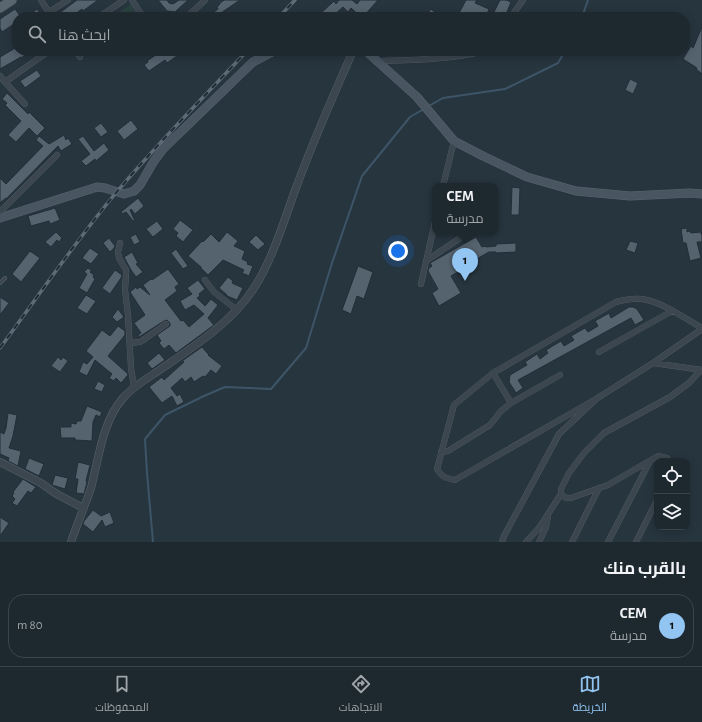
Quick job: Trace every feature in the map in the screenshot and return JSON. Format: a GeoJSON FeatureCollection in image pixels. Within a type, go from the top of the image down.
{"type":"FeatureCollection","features":[{"type":"Feature","properties":{"kind":"main road"},"geometry":{"type":"LineString","coordinates":[[0,218],[97,187],[124,194],[134,191],[140,185],[163,149],[253,62],[264,56]]}},
{"type":"Feature","properties":{"kind":"main road"},"geometry":{"type":"LineString","coordinates":[[372,56],[417,97],[454,141],[527,177],[576,191],[630,196],[702,193]]}},
{"type":"Feature","properties":{"kind":"street"},"geometry":{"type":"LineString","coordinates":[[41,0],[48,12]]}},
{"type":"Feature","properties":{"kind":"street"},"geometry":{"type":"LineString","coordinates":[[54,12],[68,0]]}},
{"type":"Feature","properties":{"kind":"street"},"geometry":{"type":"LineString","coordinates":[[106,12],[124,0]]}},
{"type":"Feature","properties":{"kind":"street"},"geometry":{"type":"LineString","coordinates":[[132,0],[140,12]]}},
{"type":"Feature","properties":{"kind":"street"},"geometry":{"type":"LineString","coordinates":[[192,12],[205,0]]}},
{"type":"Feature","properties":{"kind":"street"},"geometry":{"type":"LineString","coordinates":[[515,12],[523,0]]}},
{"type":"Feature","properties":{"kind":"street"},"geometry":{"type":"LineString","coordinates":[[5,82],[42,56]]}},
{"type":"Feature","properties":{"kind":"street"},"geometry":{"type":"LineString","coordinates":[[71,542],[90,490],[104,436],[111,416],[122,399],[134,387],[205,338],[237,310],[254,288],[265,269],[316,135],[351,56]]}},
{"type":"Feature","properties":{"kind":"street"},"geometry":{"type":"LineString","coordinates":[[378,61],[442,59],[458,56]]}},
{"type":"Feature","properties":{"kind":"street"},"geometry":{"type":"LineString","coordinates":[[0,76],[25,104]]}},
{"type":"Feature","properties":{"kind":"street"},"geometry":{"type":"LineString","coordinates":[[444,183],[454,141]]}},
{"type":"Feature","properties":{"kind":"street"},"geometry":{"type":"LineString","coordinates":[[0,212],[57,155]]}},
{"type":"Feature","properties":{"kind":"street"},"geometry":{"type":"LineString","coordinates":[[421,284],[432,235]]}},
{"type":"Feature","properties":{"kind":"street"},"geometry":{"type":"LineString","coordinates":[[426,261],[465,235]]}},
{"type":"Feature","properties":{"kind":"street"},"geometry":{"type":"LineString","coordinates":[[120,243],[118,252],[119,258],[126,270],[125,290],[131,368],[134,387]]}},
{"type":"Feature","properties":{"kind":"street"},"geometry":{"type":"LineString","coordinates":[[205,280],[214,292],[237,310]]}},
{"type":"Feature","properties":{"kind":"street"},"geometry":{"type":"LineString","coordinates":[[629,299],[642,299],[654,302],[702,329],[653,363],[596,399],[455,480],[446,478],[440,474],[437,469],[454,405],[493,373],[616,302],[629,299]]}},
{"type":"Feature","properties":{"kind":"street"},"geometry":{"type":"LineString","coordinates":[[600,352],[672,311]]}},
{"type":"Feature","properties":{"kind":"street"},"geometry":{"type":"LineString","coordinates":[[130,343],[140,342],[166,324]]}},
{"type":"Feature","properties":{"kind":"street"},"geometry":{"type":"LineString","coordinates":[[653,363],[702,370]]}},
{"type":"Feature","properties":{"kind":"street"},"geometry":{"type":"LineString","coordinates":[[526,542],[539,528],[562,494],[561,489],[569,473],[584,453],[604,433],[670,397],[689,383],[702,370]]}},
{"type":"Feature","properties":{"kind":"street"},"geometry":{"type":"LineString","coordinates":[[493,373],[511,403]]}},
{"type":"Feature","properties":{"kind":"street"},"geometry":{"type":"LineString","coordinates":[[441,452],[448,451],[490,425],[501,411],[511,403],[560,375]]}},
{"type":"Feature","properties":{"kind":"street"},"geometry":{"type":"LineString","coordinates":[[502,542],[559,434],[596,399]]}},
{"type":"Feature","properties":{"kind":"street"},"geometry":{"type":"LineString","coordinates":[[655,458],[658,456],[667,458]]}},
{"type":"Feature","properties":{"kind":"street"},"geometry":{"type":"LineString","coordinates":[[562,494],[566,498],[571,498],[608,486],[654,458]]}},
{"type":"Feature","properties":{"kind":"street"},"geometry":{"type":"LineString","coordinates":[[608,542],[650,461]]}},
{"type":"Feature","properties":{"kind":"street"},"geometry":{"type":"LineString","coordinates":[[0,462],[41,483],[55,494],[84,508]]}},
{"type":"Feature","properties":{"kind":"street"},"geometry":{"type":"LineString","coordinates":[[572,542],[599,488]]}},
{"type":"Feature","properties":{"kind":"street"},"geometry":{"type":"LineString","coordinates":[[636,542],[654,506]]}},
{"type":"Feature","properties":{"kind":"street"},"geometry":{"type":"LineString","coordinates":[[539,542],[546,527],[549,513]]}},
{"type":"Feature","properties":{"kind":"lane"},"geometry":{"type":"LineString","coordinates":[[0,284],[5,278]]}},
{"type":"Feature","properties":{"kind":"green space"},"geometry":{"type":"Polygon","coordinates":[[[131,4],[135,12],[120,12],[131,4]]]}},
{"type":"Feature","properties":{"kind":"building"},"geometry":{"type":"Polygon","coordinates":[[[77,0],[98,0],[83,11],[82,9],[78,12],[61,12],[77,0]]]}},
{"type":"Feature","properties":{"kind":"building"},"geometry":{"type":"Polygon","coordinates":[[[158,0],[167,0],[169,3],[173,4],[179,0],[188,0],[175,12],[167,11],[158,0]]]}},
{"type":"Feature","properties":{"kind":"building"},"geometry":{"type":"Polygon","coordinates":[[[224,0],[240,0],[222,12],[214,12],[218,9],[217,7],[224,0]]]}},
{"type":"Feature","properties":{"kind":"building"},"geometry":{"type":"Polygon","coordinates":[[[339,0],[352,0],[357,4],[360,0],[378,0],[367,12],[355,12],[351,8],[348,12],[343,7],[338,12],[322,12],[334,1],[336,4],[339,0]]]}},
{"type":"Feature","properties":{"kind":"building"},"geometry":{"type":"Polygon","coordinates":[[[466,0],[477,0],[475,3],[489,9],[488,12],[460,12],[466,0]]]}},
{"type":"Feature","properties":{"kind":"building"},"geometry":{"type":"Polygon","coordinates":[[[500,0],[511,2],[507,12],[494,12],[500,0]]]}},
{"type":"Feature","properties":{"kind":"building"},"geometry":{"type":"Polygon","coordinates":[[[15,9],[17,12],[12,12],[12,25],[2,32],[0,28],[0,19],[15,9]]]}},
{"type":"Feature","properties":{"kind":"building"},"geometry":{"type":"Polygon","coordinates":[[[702,27],[702,74],[696,69],[697,68],[683,59],[685,56],[690,56],[690,48],[691,46],[693,48],[702,27]]]}},
{"type":"Feature","properties":{"kind":"building"},"geometry":{"type":"Polygon","coordinates":[[[12,50],[12,56],[24,56],[0,69],[0,57],[12,50]]]}},
{"type":"Feature","properties":{"kind":"building"},"geometry":{"type":"Polygon","coordinates":[[[154,56],[177,56],[167,63],[165,60],[149,71],[144,65],[148,62],[147,61],[154,56]]]}},
{"type":"Feature","properties":{"kind":"building"},"geometry":{"type":"Polygon","coordinates":[[[37,70],[41,76],[25,88],[20,81],[37,70]]]}},
{"type":"Feature","properties":{"kind":"building"},"geometry":{"type":"Polygon","coordinates":[[[630,79],[638,83],[633,94],[625,90],[630,79]]]}},
{"type":"Feature","properties":{"kind":"building"},"geometry":{"type":"Polygon","coordinates":[[[7,93],[28,114],[29,112],[45,128],[37,136],[29,128],[16,142],[8,135],[21,121],[5,105],[7,103],[2,99],[7,93]]]}},
{"type":"Feature","properties":{"kind":"building"},"geometry":{"type":"Polygon","coordinates":[[[131,120],[138,129],[124,140],[117,131],[131,120]]]}},
{"type":"Feature","properties":{"kind":"building"},"geometry":{"type":"Polygon","coordinates":[[[101,123],[108,132],[101,137],[94,128],[101,123]]]}},
{"type":"Feature","properties":{"kind":"building"},"geometry":{"type":"Polygon","coordinates":[[[64,135],[66,140],[68,138],[72,144],[61,151],[58,146],[6,199],[0,203],[0,178],[6,184],[43,146],[36,140],[39,136],[49,144],[64,135]]]}},
{"type":"Feature","properties":{"kind":"building"},"geometry":{"type":"Polygon","coordinates":[[[83,136],[94,151],[104,143],[109,150],[96,161],[95,159],[86,166],[81,161],[90,154],[78,139],[83,136]]]}},
{"type":"Feature","properties":{"kind":"building"},"geometry":{"type":"Polygon","coordinates":[[[512,187],[520,188],[519,215],[511,215],[512,187]]]}},
{"type":"Feature","properties":{"kind":"building"},"geometry":{"type":"Polygon","coordinates":[[[138,198],[144,206],[135,214],[131,209],[130,210],[135,221],[133,221],[126,212],[122,214],[121,212],[138,198]]]}},
{"type":"Feature","properties":{"kind":"building"},"geometry":{"type":"Polygon","coordinates":[[[55,208],[60,220],[50,224],[49,221],[31,226],[28,216],[55,208]]]}},
{"type":"Feature","properties":{"kind":"building"},"geometry":{"type":"Polygon","coordinates":[[[180,220],[193,230],[183,242],[176,236],[178,233],[173,229],[180,220]]]}},
{"type":"Feature","properties":{"kind":"building"},"geometry":{"type":"Polygon","coordinates":[[[157,221],[163,229],[153,237],[146,229],[157,221]]]}},
{"type":"Feature","properties":{"kind":"building"},"geometry":{"type":"Polygon","coordinates":[[[687,228],[687,232],[701,232],[702,234],[702,242],[697,242],[701,258],[690,261],[686,243],[683,243],[681,229],[687,228]]]}},
{"type":"Feature","properties":{"kind":"building"},"geometry":{"type":"Polygon","coordinates":[[[56,232],[62,238],[59,242],[57,240],[51,247],[45,242],[56,232]]]}},
{"type":"Feature","properties":{"kind":"building"},"geometry":{"type":"Polygon","coordinates":[[[227,232],[238,241],[234,246],[245,251],[242,259],[248,262],[247,264],[253,266],[249,276],[242,273],[244,270],[223,260],[208,275],[188,256],[211,234],[219,242],[227,232]]]}},
{"type":"Feature","properties":{"kind":"building"},"geometry":{"type":"Polygon","coordinates":[[[136,234],[140,242],[134,245],[130,237],[136,234]]]}},
{"type":"Feature","properties":{"kind":"building"},"geometry":{"type":"Polygon","coordinates":[[[256,235],[265,244],[258,250],[249,242],[256,235]]]}},
{"type":"Feature","properties":{"kind":"building"},"geometry":{"type":"Polygon","coordinates":[[[476,237],[482,247],[496,246],[496,244],[516,243],[516,252],[489,252],[466,265],[467,267],[451,276],[461,293],[439,306],[432,293],[438,289],[428,271],[432,266],[430,263],[476,237]]]}},
{"type":"Feature","properties":{"kind":"building"},"geometry":{"type":"Polygon","coordinates":[[[109,238],[115,246],[110,252],[103,243],[109,238]]]}},
{"type":"Feature","properties":{"kind":"building"},"geometry":{"type":"Polygon","coordinates":[[[630,241],[638,243],[635,253],[626,250],[630,241]]]}},
{"type":"Feature","properties":{"kind":"building"},"geometry":{"type":"Polygon","coordinates":[[[90,248],[99,254],[91,264],[82,258],[90,248]]]}},
{"type":"Feature","properties":{"kind":"building"},"geometry":{"type":"Polygon","coordinates":[[[176,249],[188,266],[183,269],[171,253],[176,249]]]}},
{"type":"Feature","properties":{"kind":"building"},"geometry":{"type":"Polygon","coordinates":[[[30,251],[40,258],[21,282],[12,274],[30,251]]]}},
{"type":"Feature","properties":{"kind":"building"},"geometry":{"type":"Polygon","coordinates":[[[132,252],[138,263],[136,264],[143,272],[136,277],[124,257],[132,252]]]}},
{"type":"Feature","properties":{"kind":"building"},"geometry":{"type":"Polygon","coordinates":[[[358,266],[373,272],[364,299],[357,296],[351,314],[342,310],[358,266]]]}},
{"type":"Feature","properties":{"kind":"building"},"geometry":{"type":"Polygon","coordinates":[[[88,268],[92,271],[90,272],[94,275],[93,277],[95,279],[87,293],[79,288],[87,274],[84,272],[88,268]]]}},
{"type":"Feature","properties":{"kind":"building"},"geometry":{"type":"Polygon","coordinates":[[[168,269],[179,284],[175,287],[177,291],[165,300],[181,321],[183,320],[189,327],[204,314],[194,305],[185,310],[180,301],[192,294],[187,288],[198,280],[205,289],[197,298],[205,306],[211,299],[218,305],[208,318],[214,325],[176,353],[169,345],[164,349],[159,343],[161,341],[157,335],[170,326],[170,323],[167,320],[139,337],[138,335],[141,333],[134,323],[145,315],[130,292],[136,287],[137,289],[140,287],[150,295],[143,285],[168,269]]]}},
{"type":"Feature","properties":{"kind":"building"},"geometry":{"type":"Polygon","coordinates":[[[115,270],[122,275],[110,294],[102,288],[115,270]]]}},
{"type":"Feature","properties":{"kind":"building"},"geometry":{"type":"Polygon","coordinates":[[[228,277],[233,281],[232,283],[243,288],[237,300],[227,296],[219,288],[228,277]]]}},
{"type":"Feature","properties":{"kind":"building"},"geometry":{"type":"Polygon","coordinates":[[[86,295],[96,301],[87,314],[77,308],[86,295]]]}},
{"type":"Feature","properties":{"kind":"building"},"geometry":{"type":"Polygon","coordinates":[[[0,297],[9,303],[0,315],[0,297]]]}},
{"type":"Feature","properties":{"kind":"building"},"geometry":{"type":"Polygon","coordinates":[[[629,307],[637,309],[644,320],[635,325],[631,318],[518,380],[523,388],[516,393],[509,382],[510,375],[527,365],[525,362],[537,354],[540,359],[548,353],[546,350],[561,341],[564,346],[574,340],[571,336],[585,328],[588,332],[598,326],[595,321],[609,313],[611,318],[629,307]]]}},
{"type":"Feature","properties":{"kind":"building"},"geometry":{"type":"Polygon","coordinates":[[[118,309],[124,317],[117,322],[112,317],[118,309]]]}},
{"type":"Feature","properties":{"kind":"building"},"geometry":{"type":"Polygon","coordinates":[[[118,326],[125,331],[125,335],[108,356],[128,375],[121,383],[116,378],[114,381],[109,378],[112,374],[95,360],[87,376],[79,372],[83,362],[87,364],[93,357],[86,351],[102,330],[110,336],[118,326]]]}},
{"type":"Feature","properties":{"kind":"building"},"geometry":{"type":"Polygon","coordinates":[[[202,347],[208,355],[222,366],[216,374],[211,370],[205,377],[203,376],[194,382],[191,377],[185,382],[182,378],[171,388],[177,396],[180,394],[184,402],[177,406],[172,396],[162,403],[149,387],[162,377],[164,380],[184,362],[182,361],[202,347]]]}},
{"type":"Feature","properties":{"kind":"building"},"geometry":{"type":"Polygon","coordinates":[[[159,353],[165,360],[152,369],[147,363],[159,353]]]}},
{"type":"Feature","properties":{"kind":"building"},"geometry":{"type":"Polygon","coordinates":[[[58,357],[61,360],[63,357],[68,361],[60,372],[51,366],[58,357]]]}},
{"type":"Feature","properties":{"kind":"building"},"geometry":{"type":"Polygon","coordinates":[[[98,381],[105,385],[102,392],[94,389],[98,381]]]}},
{"type":"Feature","properties":{"kind":"building"},"geometry":{"type":"Polygon","coordinates":[[[87,406],[102,412],[100,417],[96,415],[93,422],[92,441],[75,440],[75,438],[61,438],[60,427],[71,427],[71,423],[76,424],[77,421],[81,421],[87,406]]]}},
{"type":"Feature","properties":{"kind":"building"},"geometry":{"type":"Polygon","coordinates":[[[8,413],[17,415],[9,448],[21,451],[18,466],[8,461],[9,458],[0,454],[0,432],[4,434],[8,413]]]}},
{"type":"Feature","properties":{"kind":"building"},"geometry":{"type":"Polygon","coordinates":[[[29,458],[44,464],[39,476],[25,469],[29,458]]]}},
{"type":"Feature","properties":{"kind":"building"},"geometry":{"type":"Polygon","coordinates":[[[78,462],[90,465],[84,494],[76,493],[78,479],[75,479],[78,462]]]}},
{"type":"Feature","properties":{"kind":"building"},"geometry":{"type":"Polygon","coordinates":[[[55,475],[68,478],[65,489],[52,485],[55,475]]]}},
{"type":"Feature","properties":{"kind":"building"},"geometry":{"type":"Polygon","coordinates":[[[23,479],[36,487],[31,493],[28,491],[17,506],[12,503],[15,499],[12,496],[14,493],[13,492],[23,479]]]}},
{"type":"Feature","properties":{"kind":"building"},"geometry":{"type":"Polygon","coordinates":[[[93,510],[101,516],[110,512],[114,523],[105,527],[102,520],[93,532],[83,524],[93,510]]]}},
{"type":"Feature","properties":{"kind":"building"},"geometry":{"type":"Polygon","coordinates":[[[0,517],[9,523],[0,536],[0,517]]]}},
{"type":"Feature","properties":{"kind":"waterway"},"geometry":{"type":"LineString","coordinates":[[584,12],[588,0]]}},
{"type":"Feature","properties":{"kind":"waterway"},"geometry":{"type":"LineString","coordinates":[[427,107],[443,98],[505,89],[558,63],[562,56]]}},
{"type":"Feature","properties":{"kind":"waterway"},"geometry":{"type":"LineString","coordinates":[[153,542],[145,439],[165,415],[225,387],[271,389],[306,348],[332,263],[362,176],[410,117],[424,109]]}},
{"type":"Feature","properties":{"kind":"railway"},"geometry":{"type":"LineString","coordinates":[[284,12],[295,0]]}},
{"type":"Feature","properties":{"kind":"railway"},"geometry":{"type":"LineString","coordinates":[[0,348],[110,200],[160,143],[242,56]]}},
{"type":"Feature","properties":{"kind":"place","name":"CEM"},"geometry":{"type":"Point","coordinates":[465,281]}}]}
